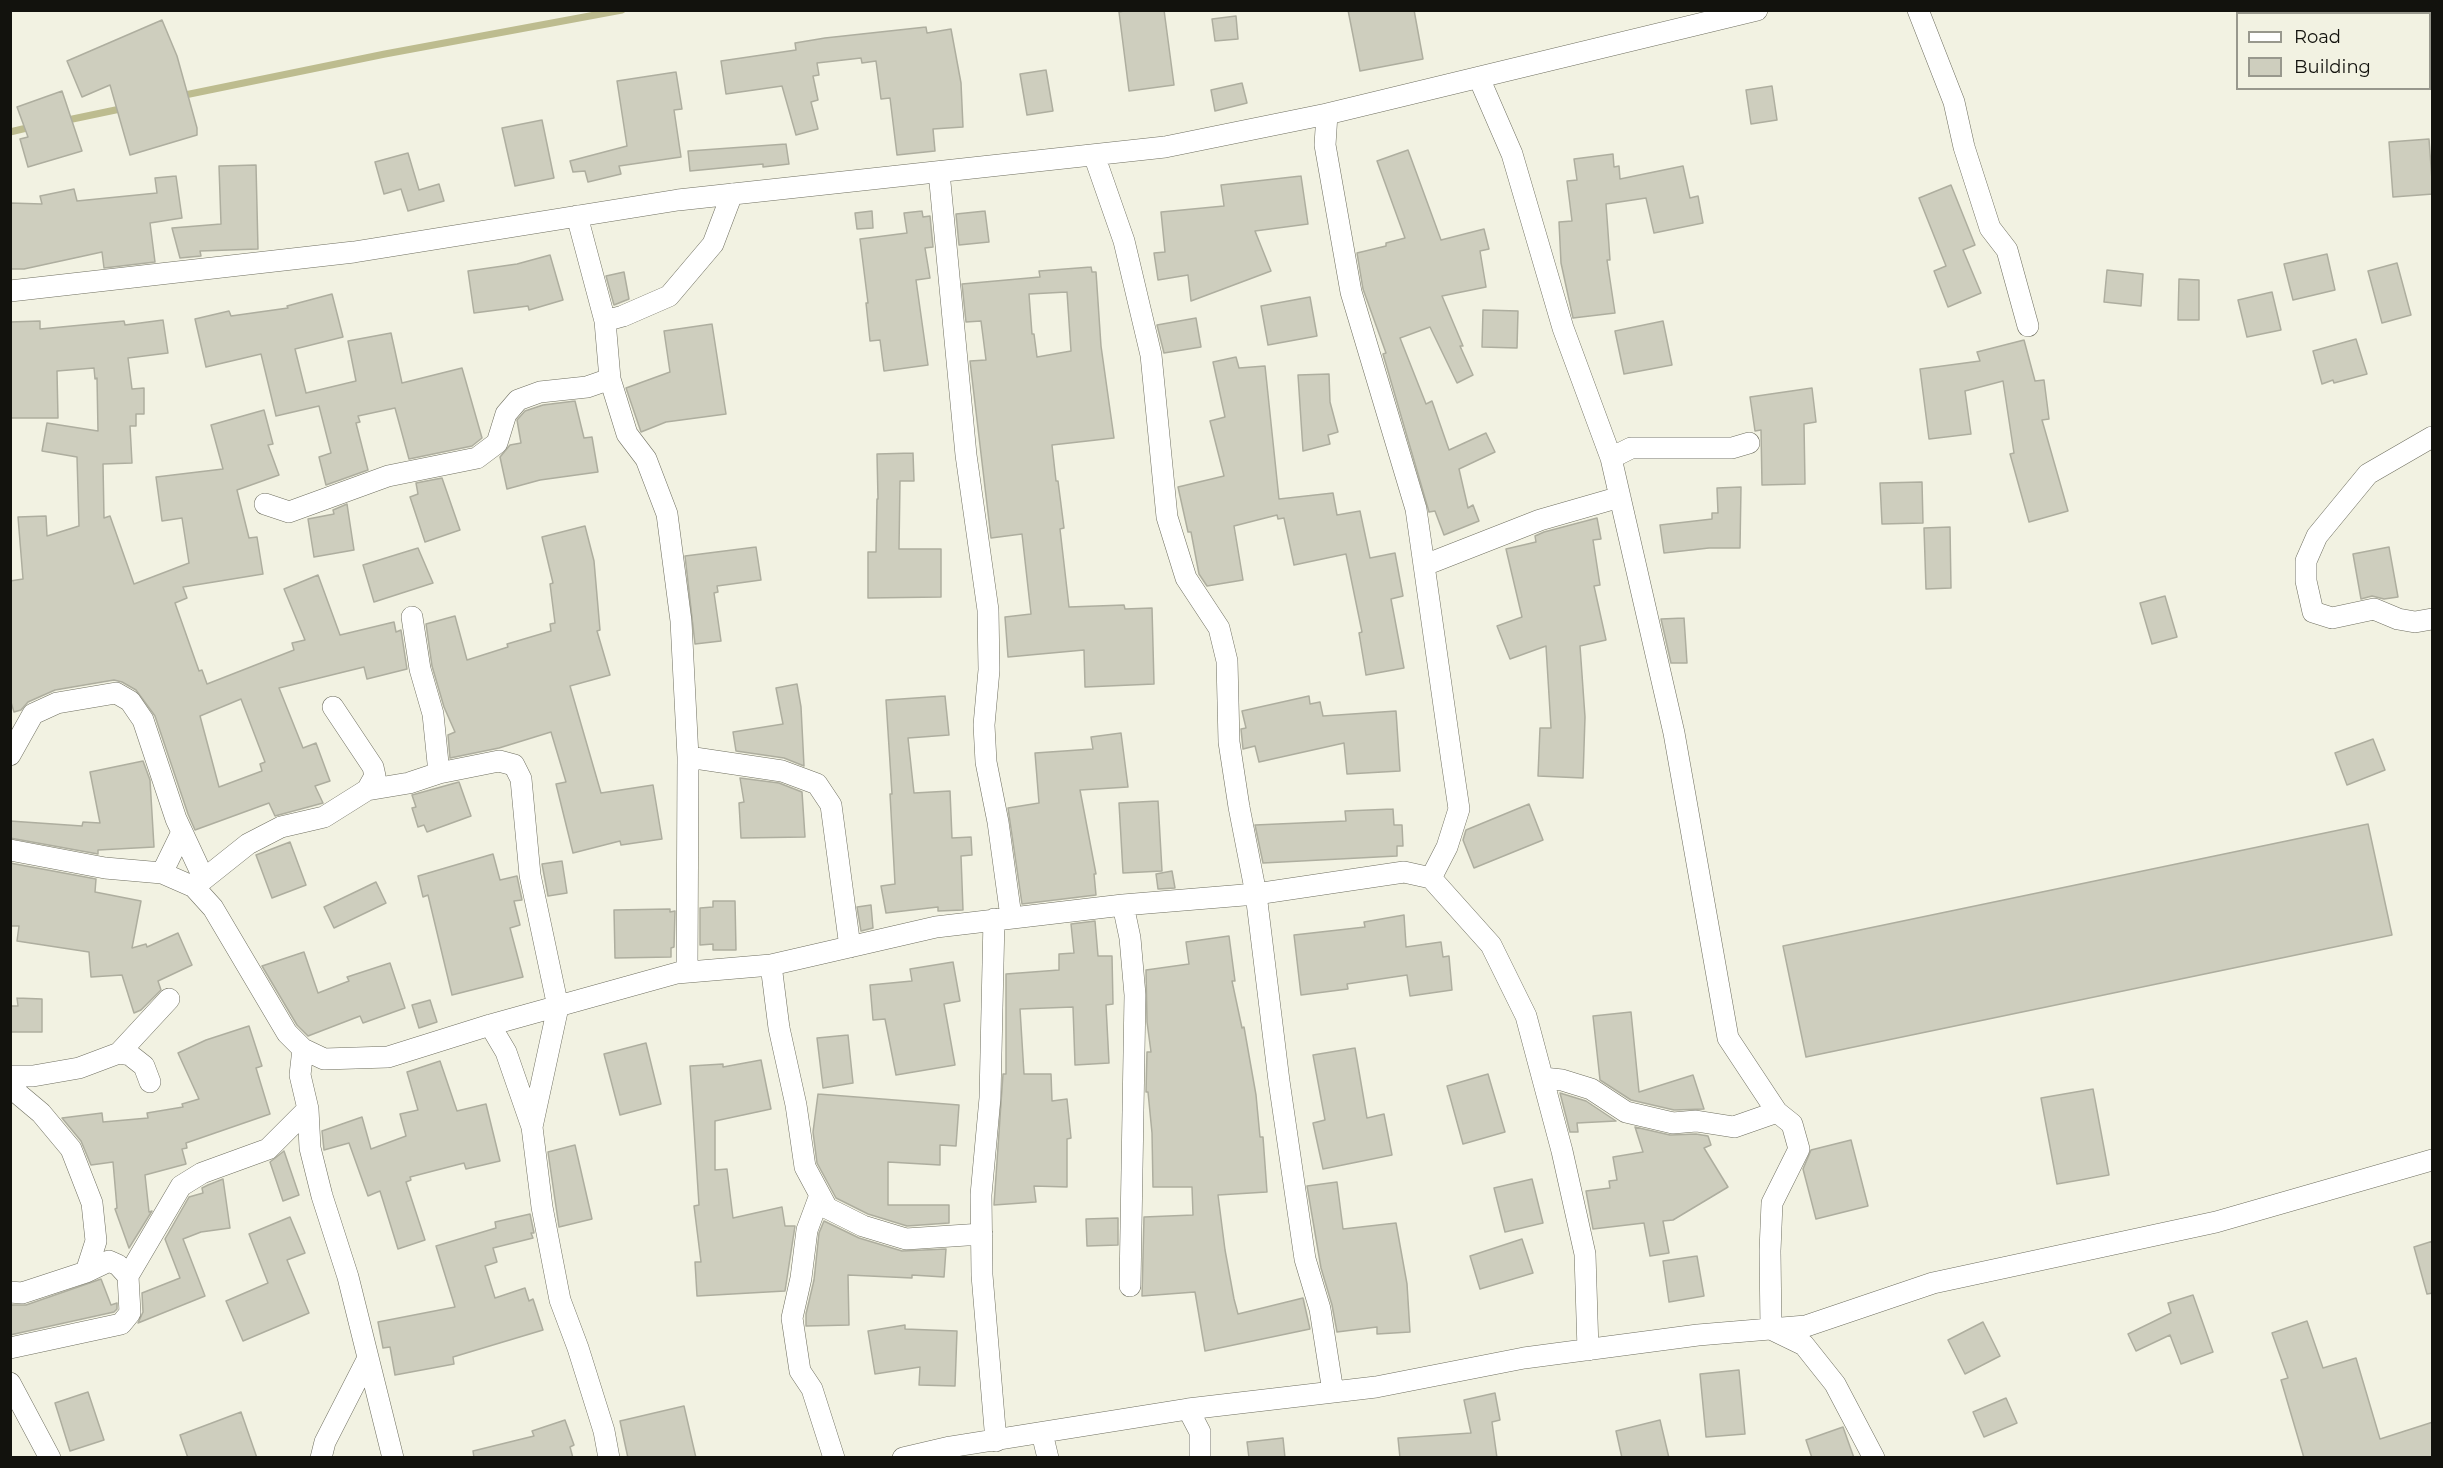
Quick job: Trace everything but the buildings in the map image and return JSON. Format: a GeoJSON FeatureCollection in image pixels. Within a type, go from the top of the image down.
{"type":"FeatureCollection","features":[{"type":"Feature","properties":{"kind":"street"},"geometry":{"type":"LineString","coordinates":[[10,291],[354,252],[678,200],[1165,147],[1327,114],[1757,10]]}},
{"type":"Feature","properties":{"kind":"street"},"geometry":{"type":"LineString","coordinates":[[1918,10],[1954,102],[1964,147],[1990,228],[2007,250],[2028,326]]}},
{"type":"Feature","properties":{"kind":"street"},"geometry":{"type":"LineString","coordinates":[[1479,78],[1512,154],[1563,328],[1611,458],[1674,733],[1728,1038],[1777,1112],[1792,1124],[1798,1149],[1772,1203],[1771,1329]]}},
{"type":"Feature","properties":{"kind":"street"},"geometry":{"type":"LineString","coordinates":[[1327,114],[1325,145],[1351,292],[1416,509],[1459,809],[1447,847],[1431,878]]}},
{"type":"Feature","properties":{"kind":"street"},"geometry":{"type":"LineString","coordinates":[[1094,155],[1124,241],[1151,355],[1167,517],[1186,578],[1219,628],[1227,661],[1229,742],[1256,894],[1305,1259],[1320,1309],[1333,1392]]}},
{"type":"Feature","properties":{"kind":"street"},"geometry":{"type":"LineString","coordinates":[[939,172],[966,455],[988,610],[989,670],[984,725],[986,762],[998,822],[1003,918],[981,1195],[982,1275],[996,1441]]}},
{"type":"Feature","properties":{"kind":"street"},"geometry":{"type":"LineString","coordinates":[[605,321],[623,316],[669,296],[713,244],[732,194]]}},
{"type":"Feature","properties":{"kind":"street"},"geometry":{"type":"LineString","coordinates":[[577,216],[605,321],[610,379],[627,434],[646,459],[667,514],[681,621],[687,757],[687,972]]}},
{"type":"Feature","properties":{"kind":"street"},"geometry":{"type":"LineString","coordinates":[[265,504],[289,512],[388,476],[477,458],[497,443],[506,414],[518,400],[540,392],[587,387],[610,379]]}},
{"type":"Feature","properties":{"kind":"street"},"geometry":{"type":"LineString","coordinates":[[2433,437],[2368,474],[2317,536],[2306,561],[2306,581],[2313,612],[2332,618],[2374,609],[2398,619],[2415,622],[2433,620]]}},
{"type":"Feature","properties":{"kind":"street"},"geometry":{"type":"LineString","coordinates":[[1611,458],[1631,448],[1732,448],[1749,444]]}},
{"type":"Feature","properties":{"kind":"street"},"geometry":{"type":"LineString","coordinates":[[1425,565],[1540,520],[1620,497]]}},
{"type":"Feature","properties":{"kind":"street"},"geometry":{"type":"LineString","coordinates":[[412,617],[420,669],[433,714],[439,773]]}},
{"type":"Feature","properties":{"kind":"street"},"geometry":{"type":"LineString","coordinates":[[10,755],[33,714],[57,703],[116,693],[130,701],[143,720],[199,883],[287,1033],[303,1049],[324,1059],[388,1057],[490,1025],[687,972],[771,965],[936,927],[1123,905],[1256,894],[1404,872],[1431,878],[1491,945],[1526,1016],[1562,1151],[1586,1254],[1588,1350]]}},
{"type":"Feature","properties":{"kind":"street"},"geometry":{"type":"LineString","coordinates":[[333,707],[373,767],[375,776],[367,790]]}},
{"type":"Feature","properties":{"kind":"street"},"geometry":{"type":"LineString","coordinates":[[687,757],[782,771],[817,784],[831,805],[850,947]]}},
{"type":"Feature","properties":{"kind":"street"},"geometry":{"type":"LineString","coordinates":[[199,883],[248,844],[281,827],[324,817],[367,790],[409,783],[439,773],[499,760],[514,765],[521,778],[530,875],[558,1007],[532,1127]]}},
{"type":"Feature","properties":{"kind":"street"},"geometry":{"type":"LineString","coordinates":[[162,873],[182,832]]}},
{"type":"Feature","properties":{"kind":"street"},"geometry":{"type":"LineString","coordinates":[[10,850],[105,868],[162,873],[199,883]]}},
{"type":"Feature","properties":{"kind":"street"},"geometry":{"type":"LineString","coordinates":[[1123,905],[1130,938],[1135,994],[1130,1286]]}},
{"type":"Feature","properties":{"kind":"street"},"geometry":{"type":"LineString","coordinates":[[771,965],[779,1028],[796,1105],[805,1167],[827,1208],[863,1226],[906,1239],[982,1234]]}},
{"type":"Feature","properties":{"kind":"street"},"geometry":{"type":"LineString","coordinates":[[10,1076],[33,1076],[79,1068],[119,1053],[169,999]]}},
{"type":"Feature","properties":{"kind":"street"},"geometry":{"type":"LineString","coordinates":[[490,1025],[506,1052],[532,1127],[542,1207],[560,1300],[601,1421],[609,1458]]}},
{"type":"Feature","properties":{"kind":"street"},"geometry":{"type":"LineString","coordinates":[[303,1049],[300,1075],[308,1108],[310,1148],[322,1196],[348,1277],[393,1458]]}},
{"type":"Feature","properties":{"kind":"street"},"geometry":{"type":"LineString","coordinates":[[119,1053],[130,1055],[144,1066],[150,1082]]}},
{"type":"Feature","properties":{"kind":"street"},"geometry":{"type":"LineString","coordinates":[[1543,1078],[1562,1080],[1591,1089],[1626,1112],[1673,1123],[1696,1121],[1734,1127],[1777,1112]]}},
{"type":"Feature","properties":{"kind":"street"},"geometry":{"type":"LineString","coordinates":[[10,1087],[41,1113],[70,1149],[84,1181],[92,1203],[96,1241],[86,1272]]}},
{"type":"Feature","properties":{"kind":"street"},"geometry":{"type":"LineString","coordinates":[[12,1343],[121,1324],[130,1313],[128,1276],[181,1186],[202,1173],[268,1149],[308,1108]]}},
{"type":"Feature","properties":{"kind":"street"},"geometry":{"type":"LineString","coordinates":[[903,1458],[950,1452],[996,1441],[1188,1409],[1376,1387],[1524,1358],[1698,1335],[1806,1326],[1933,1283],[2216,1222],[2433,1160]]}},
{"type":"Feature","properties":{"kind":"street"},"geometry":{"type":"LineString","coordinates":[[820,1195],[807,1230],[801,1278],[792,1318],[800,1371],[812,1389],[834,1458]]}},
{"type":"Feature","properties":{"kind":"street"},"geometry":{"type":"LineString","coordinates":[[10,1292],[22,1293],[86,1272],[109,1261],[118,1265],[128,1276]]}},
{"type":"Feature","properties":{"kind":"street"},"geometry":{"type":"LineString","coordinates":[[1771,1329],[1804,1346],[1835,1384],[1874,1458]]}},
{"type":"Feature","properties":{"kind":"street"},"geometry":{"type":"LineString","coordinates":[[321,1458],[325,1442],[368,1360]]}},
{"type":"Feature","properties":{"kind":"street"},"geometry":{"type":"LineString","coordinates":[[10,1383],[50,1458]]}},
{"type":"Feature","properties":{"kind":"street"},"geometry":{"type":"LineString","coordinates":[[1188,1409],[1200,1432],[1200,1458]]}},
{"type":"Feature","properties":{"kind":"street"},"geometry":{"type":"LineString","coordinates":[[1042,1433],[1048,1458]]}},
{"type":"Feature","properties":{"kind":"waterway"},"geometry":{"type":"LineString","coordinates":[[180,96],[385,54],[622,10]]}},
{"type":"Feature","properties":{"kind":"waterway"},"geometry":{"type":"LineString","coordinates":[[63,121],[125,108]]}},
{"type":"Feature","properties":{"kind":"waterway"},"geometry":{"type":"LineString","coordinates":[[10,132],[31,127]]}}]}
